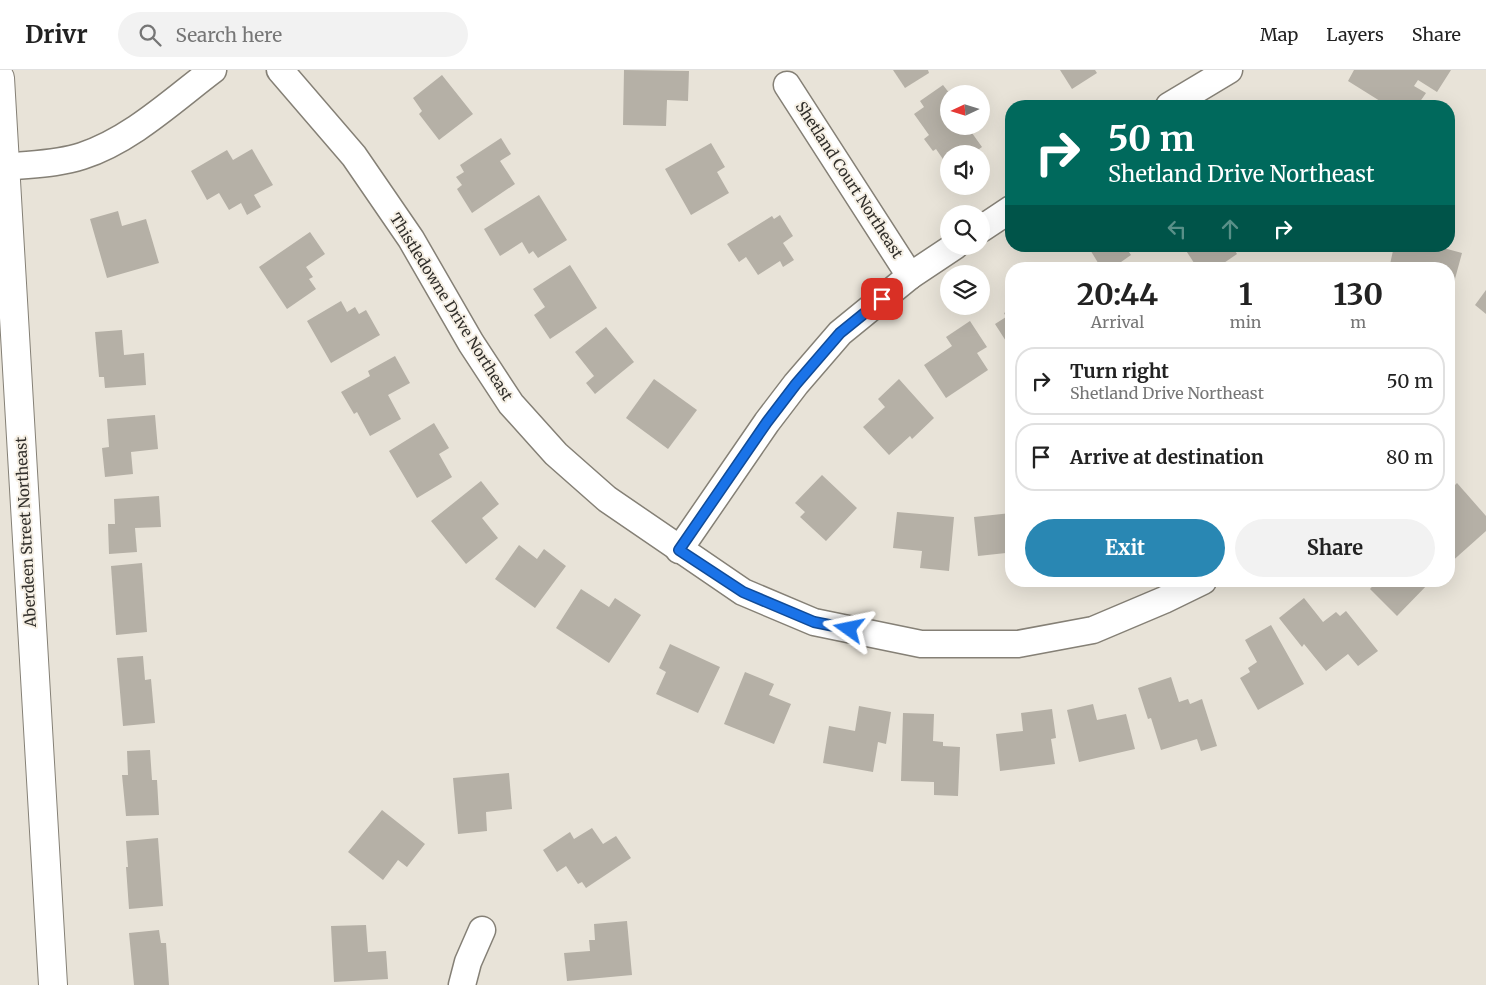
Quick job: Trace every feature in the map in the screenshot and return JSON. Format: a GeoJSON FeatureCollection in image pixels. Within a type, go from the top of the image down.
{"type":"FeatureCollection","features":[{"type":"Feature","properties":{"kind":"street"},"geometry":{"type":"LineString","coordinates":[[6,167],[62,161],[98,150],[134,130],[213,70]]}},
{"type":"Feature","properties":{"kind":"street","name":"Thistledowne Drive Northeast"},"geometry":{"type":"LineString","coordinates":[[280,70],[354,156],[411,239],[471,343],[511,404],[556,454],[607,499],[743,592],[814,622],[921,644],[1018,644],[1092,630],[1190,587]]}},
{"type":"Feature","properties":{"kind":"street"},"geometry":{"type":"LineString","coordinates":[[1179,100],[1229,70]]}},
{"type":"Feature","properties":{"kind":"street","name":"Aberdeen Street Northeast"},"geometry":{"type":"LineString","coordinates":[[0,78],[53,985]]}},
{"type":"Feature","properties":{"kind":"street","name":"Shetland Court Northeast"},"geometry":{"type":"LineString","coordinates":[[787,85],[910,276]]}},
{"type":"Feature","properties":{"kind":"street"},"geometry":{"type":"LineString","coordinates":[[990,223],[1005,213]]}},
{"type":"Feature","properties":{"kind":"street"},"geometry":{"type":"LineString","coordinates":[[679,550],[767,422],[796,384],[840,333],[910,276],[942,255]]}},
{"type":"Feature","properties":{"kind":"street"},"geometry":{"type":"LineString","coordinates":[[462,985],[468,962],[482,930]]}},
{"type":"Feature","properties":{"kind":"building"},"geometry":{"type":"Polygon","coordinates":[[[624,70],[689,71],[688,101],[667,100],[666,126],[623,125],[624,70]]]}},
{"type":"Feature","properties":{"kind":"building"},"geometry":{"type":"Polygon","coordinates":[[[893,70],[928,70],[929,73],[905,88],[893,70]]]}},
{"type":"Feature","properties":{"kind":"building"},"geometry":{"type":"Polygon","coordinates":[[[1060,70],[1095,70],[1097,73],[1072,89],[1060,70]]]}},
{"type":"Feature","properties":{"kind":"building"},"geometry":{"type":"Polygon","coordinates":[[[1354,70],[1451,70],[1437,92],[1418,80],[1414,86],[1426,93],[1421,100],[1378,100],[1348,81],[1354,70]]]}},
{"type":"Feature","properties":{"kind":"building"},"geometry":{"type":"Polygon","coordinates":[[[442,75],[473,114],[439,140],[419,114],[422,111],[413,98],[442,75]]]}},
{"type":"Feature","properties":{"kind":"building"},"geometry":{"type":"Polygon","coordinates":[[[940,87],[940,135],[973,135],[981,145],[940,145],[940,155],[936,149],[933,151],[924,139],[929,135],[914,114],[924,107],[920,101],[940,87]]]}},
{"type":"Feature","properties":{"kind":"building"},"geometry":{"type":"Polygon","coordinates":[[[501,138],[511,154],[500,161],[515,184],[472,213],[457,189],[462,185],[456,177],[464,172],[460,165],[501,138]]]}},
{"type":"Feature","properties":{"kind":"building"},"geometry":{"type":"Polygon","coordinates":[[[711,143],[725,167],[717,172],[729,193],[691,215],[665,169],[711,143]]]}},
{"type":"Feature","properties":{"kind":"building"},"geometry":{"type":"Polygon","coordinates":[[[252,149],[273,185],[254,195],[261,207],[247,215],[241,203],[229,210],[219,193],[207,200],[191,171],[227,150],[233,160],[252,149]]]}},
{"type":"Feature","properties":{"kind":"building"},"geometry":{"type":"Polygon","coordinates":[[[539,195],[567,240],[538,258],[533,251],[529,254],[522,242],[500,256],[484,229],[539,195]]]}},
{"type":"Feature","properties":{"kind":"building"},"geometry":{"type":"Polygon","coordinates":[[[118,211],[122,226],[146,219],[159,263],[107,278],[90,219],[118,211]]]}},
{"type":"Feature","properties":{"kind":"building"},"geometry":{"type":"Polygon","coordinates":[[[780,215],[793,236],[783,243],[794,260],[783,267],[780,261],[758,275],[746,257],[739,262],[727,244],[772,216],[774,219],[780,215]]]}},
{"type":"Feature","properties":{"kind":"building"},"geometry":{"type":"Polygon","coordinates":[[[310,232],[325,254],[306,267],[313,277],[309,279],[316,289],[287,309],[259,267],[310,232]]]}},
{"type":"Feature","properties":{"kind":"building"},"geometry":{"type":"Polygon","coordinates":[[[1455,251],[1462,253],[1455,279],[1455,262],[1391,262],[1393,252],[1455,251]]]}},
{"type":"Feature","properties":{"kind":"building"},"geometry":{"type":"Polygon","coordinates":[[[1091,252],[1129,252],[1131,255],[1121,262],[1098,262],[1091,252]]]}},
{"type":"Feature","properties":{"kind":"building"},"geometry":{"type":"Polygon","coordinates":[[[1187,252],[1236,252],[1237,254],[1225,262],[1193,262],[1187,252]]]}},
{"type":"Feature","properties":{"kind":"building"},"geometry":{"type":"Polygon","coordinates":[[[570,265],[597,308],[550,339],[534,315],[545,307],[533,289],[570,265]]]}},
{"type":"Feature","properties":{"kind":"building"},"geometry":{"type":"Polygon","coordinates":[[[1486,290],[1486,314],[1475,305],[1486,290]]]}},
{"type":"Feature","properties":{"kind":"building"},"geometry":{"type":"Polygon","coordinates":[[[341,301],[347,312],[355,307],[359,314],[366,310],[380,335],[331,363],[307,321],[341,301]]]}},
{"type":"Feature","properties":{"kind":"building"},"geometry":{"type":"Polygon","coordinates":[[[1005,318],[1005,340],[995,324],[1005,318]]]}},
{"type":"Feature","properties":{"kind":"building"},"geometry":{"type":"Polygon","coordinates":[[[970,321],[987,347],[977,353],[988,370],[946,398],[924,365],[952,346],[946,337],[970,321]]]}},
{"type":"Feature","properties":{"kind":"building"},"geometry":{"type":"Polygon","coordinates":[[[606,327],[634,362],[595,394],[586,383],[594,376],[575,352],[606,327]]]}},
{"type":"Feature","properties":{"kind":"building"},"geometry":{"type":"Polygon","coordinates":[[[122,330],[124,355],[144,353],[146,385],[105,388],[104,377],[99,377],[95,332],[122,330]]]}},
{"type":"Feature","properties":{"kind":"building"},"geometry":{"type":"Polygon","coordinates":[[[395,356],[410,383],[388,395],[401,419],[370,436],[357,412],[354,414],[341,392],[370,376],[368,371],[395,356]]]}},
{"type":"Feature","properties":{"kind":"building"},"geometry":{"type":"Polygon","coordinates":[[[654,379],[697,410],[668,449],[626,418],[654,379]]]}},
{"type":"Feature","properties":{"kind":"building"},"geometry":{"type":"Polygon","coordinates":[[[899,379],[934,418],[912,439],[910,436],[889,455],[863,427],[885,407],[878,399],[899,379]]]}},
{"type":"Feature","properties":{"kind":"building"},"geometry":{"type":"Polygon","coordinates":[[[155,415],[158,449],[131,452],[133,474],[105,477],[102,448],[109,447],[107,419],[155,415]]]}},
{"type":"Feature","properties":{"kind":"building"},"geometry":{"type":"Polygon","coordinates":[[[434,423],[449,448],[439,454],[452,477],[417,498],[389,451],[434,423]]]}},
{"type":"Feature","properties":{"kind":"building"},"geometry":{"type":"Polygon","coordinates":[[[822,475],[857,508],[826,541],[800,517],[805,512],[795,503],[822,475]]]}},
{"type":"Feature","properties":{"kind":"building"},"geometry":{"type":"Polygon","coordinates":[[[481,481],[499,504],[482,518],[498,538],[466,564],[431,521],[481,481]]]}},
{"type":"Feature","properties":{"kind":"building"},"geometry":{"type":"Polygon","coordinates":[[[1457,483],[1486,516],[1486,531],[1455,559],[1455,485],[1457,483]]]}},
{"type":"Feature","properties":{"kind":"building"},"geometry":{"type":"Polygon","coordinates":[[[159,496],[161,527],[135,528],[137,552],[109,554],[108,524],[115,524],[114,499],[159,496]]]}},
{"type":"Feature","properties":{"kind":"building"},"geometry":{"type":"Polygon","coordinates":[[[897,512],[954,517],[949,571],[920,568],[922,551],[893,548],[897,512]]]}},
{"type":"Feature","properties":{"kind":"building"},"geometry":{"type":"Polygon","coordinates":[[[1005,514],[1005,553],[978,556],[974,517],[1005,514]]]}},
{"type":"Feature","properties":{"kind":"building"},"geometry":{"type":"Polygon","coordinates":[[[519,545],[537,559],[544,549],[566,566],[535,608],[495,579],[519,545]]]}},
{"type":"Feature","properties":{"kind":"building"},"geometry":{"type":"Polygon","coordinates":[[[142,563],[147,632],[116,635],[111,566],[142,563]]]}},
{"type":"Feature","properties":{"kind":"building"},"geometry":{"type":"Polygon","coordinates":[[[1372,587],[1425,587],[1397,616],[1370,589],[1372,587]]]}},
{"type":"Feature","properties":{"kind":"building"},"geometry":{"type":"Polygon","coordinates":[[[581,589],[609,607],[615,598],[641,615],[609,663],[556,628],[581,589]]]}},
{"type":"Feature","properties":{"kind":"building"},"geometry":{"type":"Polygon","coordinates":[[[1304,598],[1323,622],[1336,612],[1340,616],[1346,611],[1378,651],[1358,666],[1348,654],[1326,671],[1304,644],[1302,647],[1279,618],[1304,598]]]}},
{"type":"Feature","properties":{"kind":"building"},"geometry":{"type":"Polygon","coordinates":[[[1271,625],[1304,684],[1258,710],[1240,678],[1250,672],[1248,668],[1257,662],[1245,640],[1271,625]]]}},
{"type":"Feature","properties":{"kind":"building"},"geometry":{"type":"Polygon","coordinates":[[[670,644],[720,667],[698,713],[656,694],[666,672],[659,668],[670,644]]]}},
{"type":"Feature","properties":{"kind":"building"},"geometry":{"type":"Polygon","coordinates":[[[143,656],[145,680],[151,679],[155,723],[123,726],[117,658],[143,656]]]}},
{"type":"Feature","properties":{"kind":"building"},"geometry":{"type":"Polygon","coordinates":[[[745,672],[774,684],[769,695],[791,704],[774,744],[724,724],[745,672]]]}},
{"type":"Feature","properties":{"kind":"building"},"geometry":{"type":"Polygon","coordinates":[[[1171,677],[1179,702],[1188,699],[1190,704],[1202,699],[1217,746],[1201,751],[1197,739],[1161,750],[1151,718],[1148,719],[1138,688],[1171,677]]]}},
{"type":"Feature","properties":{"kind":"building"},"geometry":{"type":"Polygon","coordinates":[[[1093,704],[1097,720],[1126,714],[1135,749],[1079,762],[1067,710],[1093,704]]]}},
{"type":"Feature","properties":{"kind":"building"},"geometry":{"type":"Polygon","coordinates":[[[859,706],[891,712],[886,744],[878,742],[873,772],[823,763],[829,726],[855,731],[859,706]]]}},
{"type":"Feature","properties":{"kind":"building"},"geometry":{"type":"Polygon","coordinates":[[[1052,709],[1056,738],[1051,739],[1055,764],[1000,771],[996,734],[1023,731],[1021,713],[1052,709]]]}},
{"type":"Feature","properties":{"kind":"building"},"geometry":{"type":"Polygon","coordinates":[[[903,713],[934,714],[933,741],[943,742],[943,746],[960,747],[958,796],[934,795],[934,782],[901,781],[903,713]]]}},
{"type":"Feature","properties":{"kind":"building"},"geometry":{"type":"Polygon","coordinates":[[[150,750],[152,780],[157,780],[159,815],[126,816],[122,775],[128,775],[127,751],[150,750]]]}},
{"type":"Feature","properties":{"kind":"building"},"geometry":{"type":"Polygon","coordinates":[[[509,773],[512,809],[486,812],[487,831],[458,834],[453,778],[509,773]]]}},
{"type":"Feature","properties":{"kind":"building"},"geometry":{"type":"Polygon","coordinates":[[[382,810],[425,844],[407,867],[398,860],[383,880],[348,852],[382,810]]]}},
{"type":"Feature","properties":{"kind":"building"},"geometry":{"type":"Polygon","coordinates":[[[592,828],[603,844],[616,836],[631,858],[586,888],[582,882],[578,884],[566,866],[557,872],[543,850],[570,832],[574,839],[592,828]]]}},
{"type":"Feature","properties":{"kind":"building"},"geometry":{"type":"Polygon","coordinates":[[[158,838],[163,906],[129,909],[126,841],[158,838]]]}},
{"type":"Feature","properties":{"kind":"building"},"geometry":{"type":"Polygon","coordinates":[[[627,921],[632,975],[567,981],[564,953],[590,951],[589,940],[595,940],[594,924],[627,921]]]}},
{"type":"Feature","properties":{"kind":"building"},"geometry":{"type":"Polygon","coordinates":[[[366,925],[368,952],[386,951],[388,979],[334,982],[331,926],[366,925]]]}},
{"type":"Feature","properties":{"kind":"building"},"geometry":{"type":"Polygon","coordinates":[[[159,930],[161,943],[166,943],[169,985],[134,985],[129,933],[159,930]]]}},
{"type":"Feature","properties":{"kind":"route"},"geometry":{"type":"LineString","coordinates":[[849,629],[814,622],[743,592],[679,550],[767,422],[796,384],[840,333],[882,299]]}}]}
